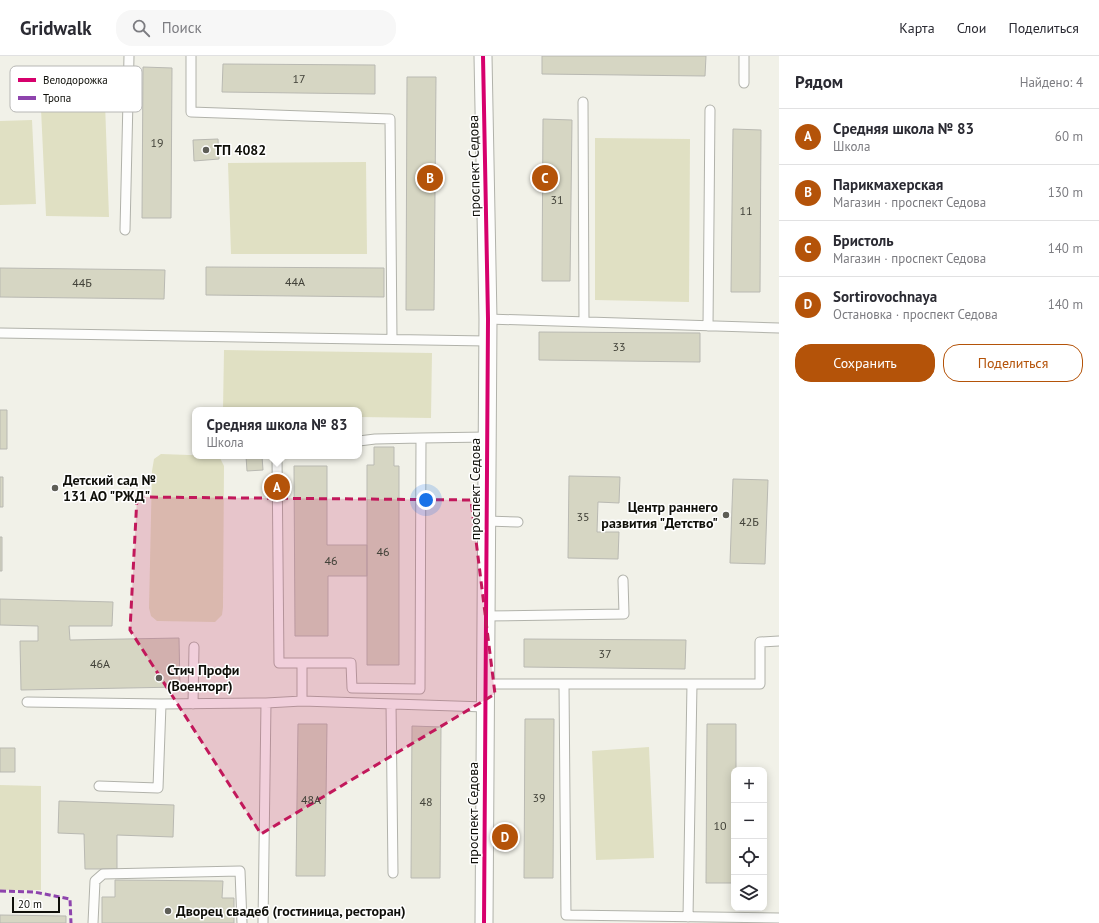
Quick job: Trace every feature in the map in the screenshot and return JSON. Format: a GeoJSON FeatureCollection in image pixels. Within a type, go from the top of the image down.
{"type":"FeatureCollection","features":[{"type":"Feature","properties":{"kind":"street","name":"проспект Седова"},"geometry":{"type":"LineString","coordinates":[[483,56],[488,319],[484,923]]}},
{"type":"Feature","properties":{"kind":"lane"},"geometry":{"type":"LineString","coordinates":[[129,56],[129,66]]}},
{"type":"Feature","properties":{"kind":"lane"},"geometry":{"type":"LineString","coordinates":[[191,56],[191,112],[390,118],[392,339]]}},
{"type":"Feature","properties":{"kind":"lane"},"geometry":{"type":"LineString","coordinates":[[744,56],[744,84]]}},
{"type":"Feature","properties":{"kind":"lane"},"geometry":{"type":"LineString","coordinates":[[583,102],[584,322]]}},
{"type":"Feature","properties":{"kind":"lane"},"geometry":{"type":"LineString","coordinates":[[708,326],[710,110]]}},
{"type":"Feature","properties":{"kind":"lane"},"geometry":{"type":"LineString","coordinates":[[125,230],[128,112]]}},
{"type":"Feature","properties":{"kind":"lane"},"geometry":{"type":"LineString","coordinates":[[488,319],[779,328]]}},
{"type":"Feature","properties":{"kind":"lane"},"geometry":{"type":"LineString","coordinates":[[0,333],[487,341]]}},
{"type":"Feature","properties":{"kind":"lane"},"geometry":{"type":"LineString","coordinates":[[362,441],[375,439],[487,437]]}},
{"type":"Feature","properties":{"kind":"lane"},"geometry":{"type":"LineString","coordinates":[[277,459],[279,663],[351,663],[352,688],[420,689],[421,438]]}},
{"type":"Feature","properties":{"kind":"lane"},"geometry":{"type":"LineString","coordinates":[[486,521],[518,522]]}},
{"type":"Feature","properties":{"kind":"lane"},"geometry":{"type":"LineString","coordinates":[[485,616],[624,614],[623,580]]}},
{"type":"Feature","properties":{"kind":"lane"},"geometry":{"type":"LineString","coordinates":[[486,684],[760,684],[760,642],[779,641]]}},
{"type":"Feature","properties":{"kind":"lane"},"geometry":{"type":"LineString","coordinates":[[193,704],[194,646]]}},
{"type":"Feature","properties":{"kind":"lane"},"geometry":{"type":"LineString","coordinates":[[302,663],[302,702]]}},
{"type":"Feature","properties":{"kind":"lane"},"geometry":{"type":"LineString","coordinates":[[564,684],[566,915],[779,918]]}},
{"type":"Feature","properties":{"kind":"lane"},"geometry":{"type":"LineString","coordinates":[[688,917],[692,684]]}},
{"type":"Feature","properties":{"kind":"lane"},"geometry":{"type":"LineString","coordinates":[[27,702],[193,704],[302,702],[485,707]]}},
{"type":"Feature","properties":{"kind":"lane"},"geometry":{"type":"LineString","coordinates":[[263,923],[266,703]]}},
{"type":"Feature","properties":{"kind":"lane"},"geometry":{"type":"LineString","coordinates":[[99,786],[158,788],[161,704]]}},
{"type":"Feature","properties":{"kind":"lane"},"geometry":{"type":"LineString","coordinates":[[391,704],[393,873]]}},
{"type":"Feature","properties":{"kind":"lane"},"geometry":{"type":"LineString","coordinates":[[93,923],[95,881],[103,874],[240,872],[242,923]]}},
{"type":"Feature","properties":{"kind":"highlighted area"},"geometry":{"type":"Polygon","coordinates":[[[137,497],[471,500],[495,694],[261,834],[130,630],[137,497]]]}},
{"type":"Feature","properties":{"kind":"green space"},"geometry":{"type":"Polygon","coordinates":[[[41,112],[105,112],[109,217],[46,216],[41,112]]]}},
{"type":"Feature","properties":{"kind":"green space"},"geometry":{"type":"Polygon","coordinates":[[[32,120],[36,204],[0,205],[0,121],[32,120]]]}},
{"type":"Feature","properties":{"kind":"green space"},"geometry":{"type":"Polygon","coordinates":[[[595,138],[690,139],[689,302],[595,300],[595,138]]]}},
{"type":"Feature","properties":{"kind":"green space"},"geometry":{"type":"Polygon","coordinates":[[[366,162],[367,254],[231,254],[228,163],[366,162]]]}},
{"type":"Feature","properties":{"kind":"green space"},"geometry":{"type":"Polygon","coordinates":[[[224,350],[432,353],[431,418],[362,417],[362,407],[223,407],[224,350]]]}},
{"type":"Feature","properties":{"kind":"green space"},"geometry":{"type":"Polygon","coordinates":[[[161,454],[192,455],[192,459],[220,459],[224,466],[223,607],[222,615],[215,622],[157,621],[151,616],[149,608],[152,471],[154,459],[161,454]]]}},
{"type":"Feature","properties":{"kind":"green space"},"geometry":{"type":"Polygon","coordinates":[[[649,747],[654,858],[596,860],[592,751],[649,747]]]}},
{"type":"Feature","properties":{"kind":"green space"},"geometry":{"type":"Polygon","coordinates":[[[0,785],[41,786],[41,890],[0,890],[0,785]]]}},
{"type":"Feature","properties":{"kind":"building"},"geometry":{"type":"Polygon","coordinates":[[[542,56],[706,56],[705,76],[542,74],[542,56]]]}},
{"type":"Feature","properties":{"kind":"building"},"geometry":{"type":"Polygon","coordinates":[[[223,64],[375,65],[375,94],[222,92],[223,64]]]}},
{"type":"Feature","properties":{"kind":"building"},"geometry":{"type":"Polygon","coordinates":[[[143,67],[172,68],[171,218],[142,218],[143,67]]]}},
{"type":"Feature","properties":{"kind":"building"},"geometry":{"type":"Polygon","coordinates":[[[407,77],[436,77],[434,310],[406,310],[407,77]]]}},
{"type":"Feature","properties":{"kind":"building"},"geometry":{"type":"Polygon","coordinates":[[[543,119],[572,120],[570,281],[542,281],[543,119]]]}},
{"type":"Feature","properties":{"kind":"building"},"geometry":{"type":"Polygon","coordinates":[[[733,129],[761,130],[760,292],[731,292],[733,129]]]}},
{"type":"Feature","properties":{"kind":"building","name":"ТП 4082"},"geometry":{"type":"Polygon","coordinates":[[[218,139],[219,159],[194,161],[193,140],[218,139]]]}},
{"type":"Feature","properties":{"kind":"building"},"geometry":{"type":"Polygon","coordinates":[[[206,267],[384,268],[384,297],[206,295],[206,267]]]}},
{"type":"Feature","properties":{"kind":"building"},"geometry":{"type":"Polygon","coordinates":[[[0,268],[165,270],[164,299],[0,297],[0,268]]]}},
{"type":"Feature","properties":{"kind":"building"},"geometry":{"type":"Polygon","coordinates":[[[539,332],[700,333],[700,362],[539,360],[539,332]]]}},
{"type":"Feature","properties":{"kind":"building"},"geometry":{"type":"Polygon","coordinates":[[[0,410],[7,410],[7,449],[0,449],[0,410]]]}},
{"type":"Feature","properties":{"kind":"building"},"geometry":{"type":"Polygon","coordinates":[[[374,447],[394,447],[394,466],[399,466],[399,665],[367,665],[367,465],[374,465],[374,447]]]}},
{"type":"Feature","properties":{"kind":"building"},"geometry":{"type":"Polygon","coordinates":[[[246,459],[262,459],[263,470],[247,471],[246,459]]]}},
{"type":"Feature","properties":{"kind":"building"},"geometry":{"type":"Polygon","coordinates":[[[294,466],[327,466],[327,545],[367,545],[367,576],[328,576],[328,636],[295,636],[294,466]]]}},
{"type":"Feature","properties":{"kind":"building"},"geometry":{"type":"Polygon","coordinates":[[[569,476],[620,477],[619,503],[598,502],[597,532],[619,532],[618,559],[568,558],[569,476]]]}},
{"type":"Feature","properties":{"kind":"building"},"geometry":{"type":"Polygon","coordinates":[[[0,477],[3,477],[3,507],[0,507],[0,477]]]}},
{"type":"Feature","properties":{"kind":"building"},"geometry":{"type":"Polygon","coordinates":[[[733,479],[768,480],[765,564],[730,563],[733,479]]]}},
{"type":"Feature","properties":{"kind":"building"},"geometry":{"type":"Polygon","coordinates":[[[0,537],[2,537],[2,571],[0,571],[0,537]]]}},
{"type":"Feature","properties":{"kind":"building"},"geometry":{"type":"Polygon","coordinates":[[[0,599],[113,602],[112,626],[69,626],[70,640],[179,638],[180,687],[21,690],[20,641],[38,641],[38,626],[0,625],[0,599]]]}},
{"type":"Feature","properties":{"kind":"building"},"geometry":{"type":"Polygon","coordinates":[[[524,639],[686,640],[685,669],[524,667],[524,639]]]}},
{"type":"Feature","properties":{"kind":"building"},"geometry":{"type":"Polygon","coordinates":[[[525,719],[554,719],[553,878],[524,878],[525,719]]]}},
{"type":"Feature","properties":{"kind":"building"},"geometry":{"type":"Polygon","coordinates":[[[298,724],[327,724],[325,876],[296,876],[298,724]]]}},
{"type":"Feature","properties":{"kind":"building"},"geometry":{"type":"Polygon","coordinates":[[[707,724],[736,724],[736,767],[731,767],[731,883],[706,883],[707,724]]]}},
{"type":"Feature","properties":{"kind":"building"},"geometry":{"type":"Polygon","coordinates":[[[412,726],[441,727],[440,878],[411,878],[412,726]]]}},
{"type":"Feature","properties":{"kind":"building"},"geometry":{"type":"Polygon","coordinates":[[[0,748],[15,748],[15,772],[0,772],[0,748]]]}},
{"type":"Feature","properties":{"kind":"building"},"geometry":{"type":"Polygon","coordinates":[[[59,801],[174,805],[173,837],[117,835],[117,869],[85,869],[84,834],[58,833],[59,801]]]}},
{"type":"Feature","properties":{"kind":"building","name":"Дворец свадеб (гостиница, ресторан)"},"geometry":{"type":"Polygon","coordinates":[[[115,880],[223,881],[222,898],[234,898],[234,923],[102,923],[102,897],[115,897],[115,880]]]}},
{"type":"Feature","properties":{"kind":"building"},"geometry":{"type":"Polygon","coordinates":[[[0,915],[66,916],[66,923],[0,923],[0,915]]]}},
{"type":"Feature","properties":{"kind":"marked path"},"geometry":{"type":"LineString","coordinates":[[0,891],[34,892],[70,899],[71,923]]}},
{"type":"Feature","properties":{"kind":"cycle path"},"geometry":{"type":"LineString","coordinates":[[483,56],[488,319],[484,923]]}},
{"type":"Feature","properties":{"kind":"place","name":"ТП 4082"},"geometry":{"type":"Point","coordinates":[206,150]}},
{"type":"Feature","properties":{"kind":"place","name":"Парикмахерская"},"geometry":{"type":"Point","coordinates":[430,178]}},
{"type":"Feature","properties":{"kind":"place","name":"Бристоль"},"geometry":{"type":"Point","coordinates":[545,178]}},
{"type":"Feature","properties":{"kind":"place","name":"Средняя школа № 83"},"geometry":{"type":"Point","coordinates":[277,487]}},
{"type":"Feature","properties":{"kind":"place","name":"Детский сад № 131 АО \"РЖД\""},"geometry":{"type":"Point","coordinates":[55,488]}},
{"type":"Feature","properties":{"kind":"place","name":"Центр раннего развития \"Детство\""},"geometry":{"type":"Point","coordinates":[726,515]}},
{"type":"Feature","properties":{"kind":"place","name":"Стич Профи (Военторг)"},"geometry":{"type":"Point","coordinates":[159,678]}},
{"type":"Feature","properties":{"kind":"place","name":"Sortirovochnaya"},"geometry":{"type":"Point","coordinates":[505,837]}},
{"type":"Feature","properties":{"kind":"place","name":"Дворец свадеб (гостиница, ресторан)"},"geometry":{"type":"Point","coordinates":[168,911]}}]}
